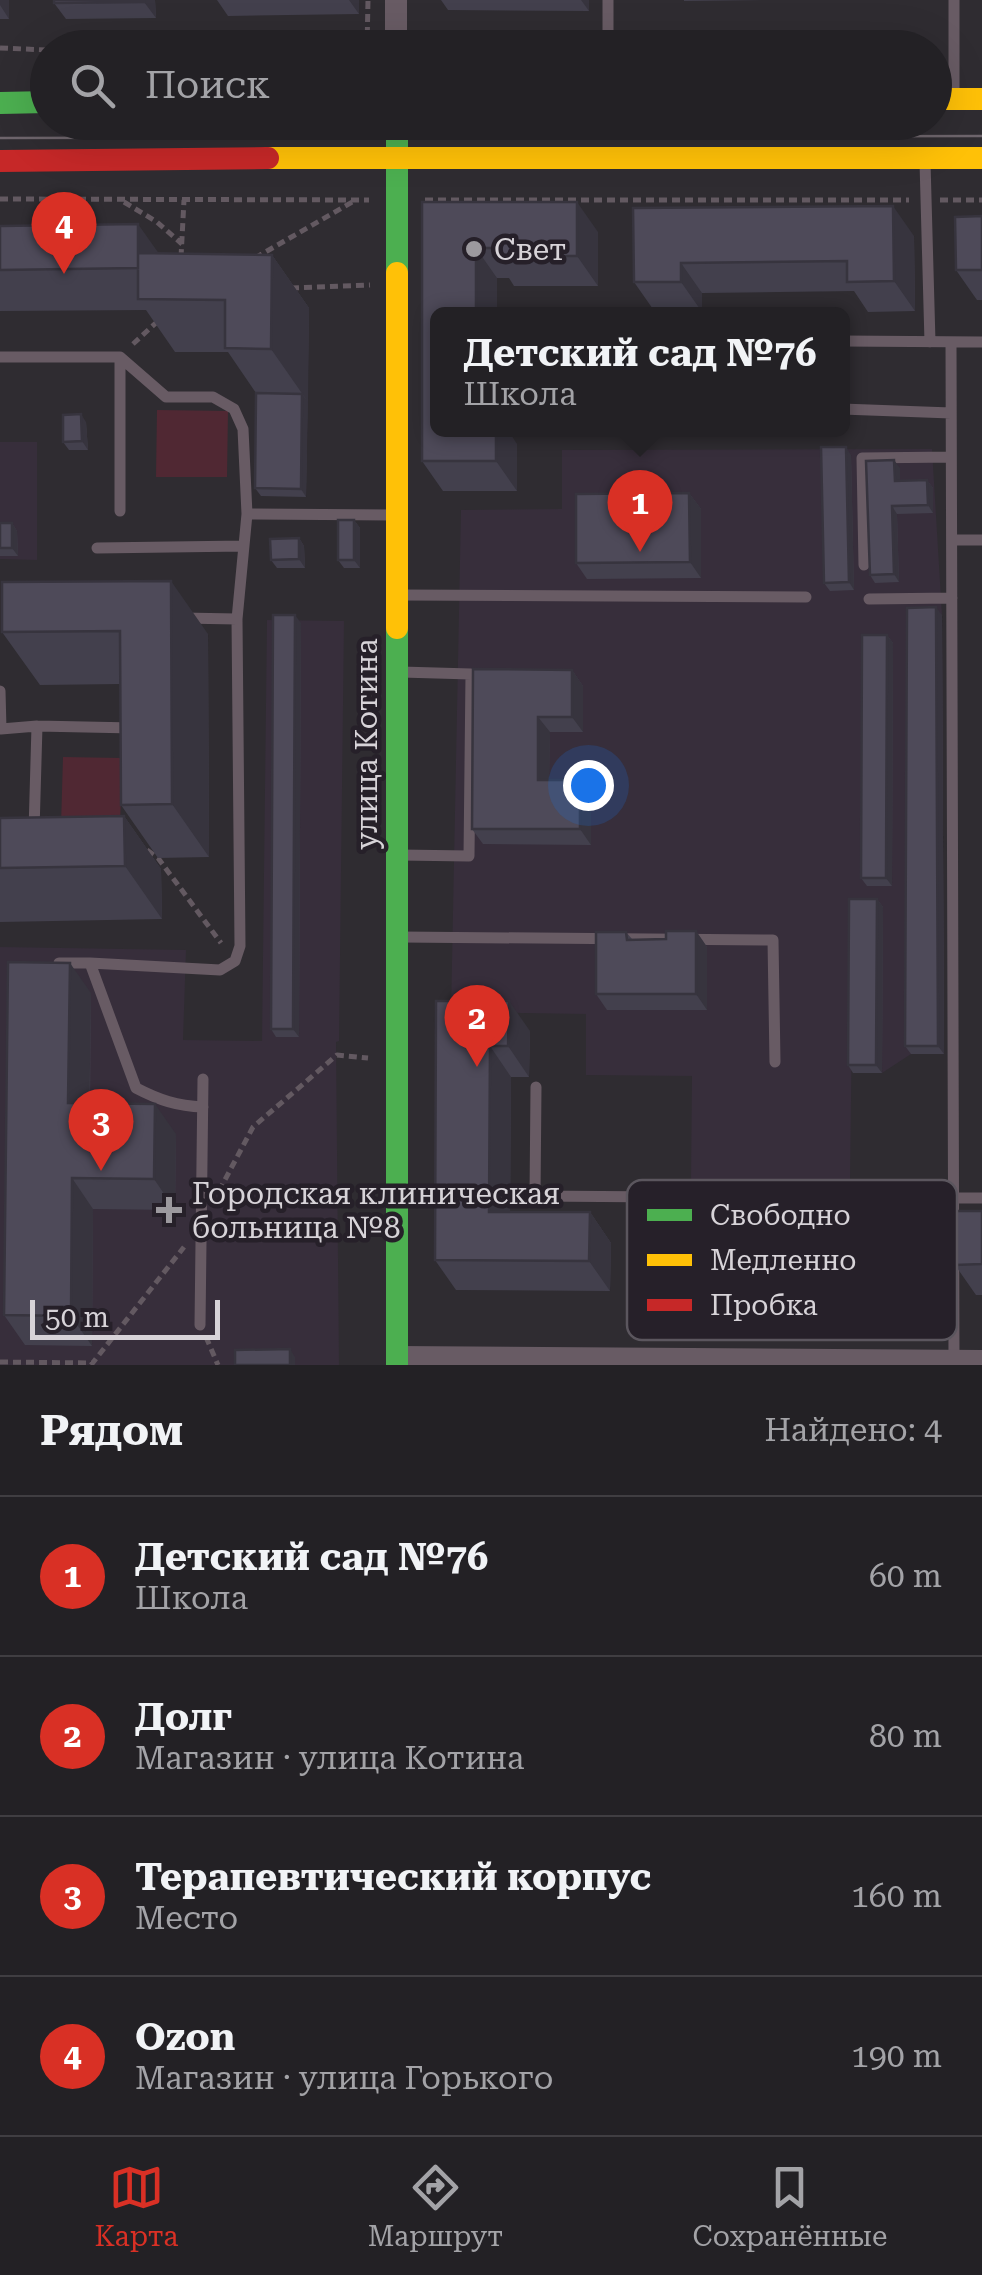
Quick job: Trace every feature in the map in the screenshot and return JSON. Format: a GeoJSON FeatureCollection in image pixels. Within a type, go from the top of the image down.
{"type":"FeatureCollection","features":[{"type":"Feature","properties":{"kind":"street"},"geometry":{"type":"LineString","coordinates":[[396,0],[396,30]]}},
{"type":"Feature","properties":{"kind":"street"},"geometry":{"type":"LineString","coordinates":[[952,100],[982,100]]}},
{"type":"Feature","properties":{"kind":"street"},"geometry":{"type":"LineString","coordinates":[[0,103],[30,102]]}},
{"type":"Feature","properties":{"kind":"street","name":"улица Котина"},"geometry":{"type":"LineString","coordinates":[[397,1361],[398,140]]}},
{"type":"Feature","properties":{"kind":"street"},"geometry":{"type":"LineString","coordinates":[[0,162],[398,157],[982,158]]}},
{"type":"Feature","properties":{"kind":"street"},"geometry":{"type":"LineString","coordinates":[[397,1361],[982,1361]]}},
{"type":"Feature","properties":{"kind":"lane"},"geometry":{"type":"LineString","coordinates":[[608,0],[608,30]]}},
{"type":"Feature","properties":{"kind":"lane"},"geometry":{"type":"LineString","coordinates":[[951,30],[954,0]]}},
{"type":"Feature","properties":{"kind":"lane"},"geometry":{"type":"LineString","coordinates":[[924,159],[930,342]]}},
{"type":"Feature","properties":{"kind":"lane"},"geometry":{"type":"LineString","coordinates":[[850,341],[982,342]]}},
{"type":"Feature","properties":{"kind":"lane"},"geometry":{"type":"LineString","coordinates":[[950,342],[955,1180]]}},
{"type":"Feature","properties":{"kind":"lane"},"geometry":{"type":"LineString","coordinates":[[0,357],[120,357],[166,397],[213,398],[234,408],[243,429],[247,514],[237,619],[240,946],[234,961],[220,970],[54,963]]}},
{"type":"Feature","properties":{"kind":"lane"},"geometry":{"type":"LineString","coordinates":[[120,357],[120,511]]}},
{"type":"Feature","properties":{"kind":"lane"},"geometry":{"type":"LineString","coordinates":[[850,409],[951,413]]}},
{"type":"Feature","properties":{"kind":"lane"},"geometry":{"type":"LineString","coordinates":[[864,564],[862,458],[951,457]]}},
{"type":"Feature","properties":{"kind":"lane"},"geometry":{"type":"LineString","coordinates":[[247,514],[396,515]]}},
{"type":"Feature","properties":{"kind":"lane"},"geometry":{"type":"LineString","coordinates":[[952,540],[982,540]]}},
{"type":"Feature","properties":{"kind":"lane"},"geometry":{"type":"LineString","coordinates":[[97,548],[244,546]]}},
{"type":"Feature","properties":{"kind":"lane"},"geometry":{"type":"LineString","coordinates":[[396,595],[806,597]]}},
{"type":"Feature","properties":{"kind":"lane"},"geometry":{"type":"LineString","coordinates":[[869,599],[952,598]]}},
{"type":"Feature","properties":{"kind":"lane"},"geometry":{"type":"LineString","coordinates":[[178,618],[237,619]]}},
{"type":"Feature","properties":{"kind":"lane"},"geometry":{"type":"LineString","coordinates":[[396,672],[471,674],[469,856],[396,855]]}},
{"type":"Feature","properties":{"kind":"lane"},"geometry":{"type":"LineString","coordinates":[[0,691],[1,728],[141,728],[140,747]]}},
{"type":"Feature","properties":{"kind":"lane"},"geometry":{"type":"LineString","coordinates":[[34,841],[37,726]]}},
{"type":"Feature","properties":{"kind":"lane"},"geometry":{"type":"LineString","coordinates":[[396,936],[773,940],[775,1062]]}},
{"type":"Feature","properties":{"kind":"lane"},"geometry":{"type":"LineString","coordinates":[[90,964],[136,1088],[159,1100],[203,1106]]}},
{"type":"Feature","properties":{"kind":"lane"},"geometry":{"type":"LineString","coordinates":[[200,1326],[204,1079]]}},
{"type":"Feature","properties":{"kind":"lane"},"geometry":{"type":"LineString","coordinates":[[536,1087],[535,1196],[627,1197]]}},
{"type":"Feature","properties":{"kind":"lane"},"geometry":{"type":"LineString","coordinates":[[957,1199],[982,1198]]}},
{"type":"Feature","properties":{"kind":"path"},"geometry":{"type":"LineString","coordinates":[[367,30],[368,0]]}},
{"type":"Feature","properties":{"kind":"path"},"geometry":{"type":"LineString","coordinates":[[0,48],[30,49]]}},
{"type":"Feature","properties":{"kind":"path"},"geometry":{"type":"LineString","coordinates":[[0,199],[982,200]]}},
{"type":"Feature","properties":{"kind":"path"},"geometry":{"type":"LineString","coordinates":[[121,200],[158,222],[182,244]]}},
{"type":"Feature","properties":{"kind":"path"},"geometry":{"type":"LineString","coordinates":[[181,264],[184,200]]}},
{"type":"Feature","properties":{"kind":"path"},"geometry":{"type":"LineString","coordinates":[[244,265],[356,200]]}},
{"type":"Feature","properties":{"kind":"path"},"geometry":{"type":"LineString","coordinates":[[274,289],[373,285]]}},
{"type":"Feature","properties":{"kind":"path"},"geometry":{"type":"LineString","coordinates":[[120,357],[168,312]]}},
{"type":"Feature","properties":{"kind":"path"},"geometry":{"type":"LineString","coordinates":[[136,842],[158,858],[234,961]]}},
{"type":"Feature","properties":{"kind":"path"},"geometry":{"type":"LineString","coordinates":[[200,1326],[218,1365]]}},
{"type":"Feature","properties":{"kind":"path"},"geometry":{"type":"LineString","coordinates":[[0,1362],[92,1363]]}},
{"type":"Feature","properties":{"kind":"shaded area"},"geometry":{"type":"Polygon","coordinates":[[[157,410],[228,411],[227,477],[156,477],[157,410]]]}},
{"type":"Feature","properties":{"kind":"shaded area"},"geometry":{"type":"Polygon","coordinates":[[[0,442],[37,442],[37,560],[0,559],[0,442]]]}},
{"type":"Feature","properties":{"kind":"shaded area"},"geometry":{"type":"Polygon","coordinates":[[[932,449],[942,615],[944,1054],[911,1054],[882,1073],[853,1073],[852,1020],[850,1180],[691,1180],[692,1076],[586,1075],[586,1014],[451,1012],[461,510],[562,509],[562,450],[932,449]]]}},
{"type":"Feature","properties":{"kind":"shaded area","name":"Городская клиническая больница №8"},"geometry":{"type":"Polygon","coordinates":[[[267,620],[344,621],[336,1042],[339,1365],[0,1365],[0,947],[186,950],[183,1040],[262,1041],[267,620]]]}},
{"type":"Feature","properties":{"kind":"shaded area"},"geometry":{"type":"Polygon","coordinates":[[[63,757],[122,758],[120,827],[61,826],[63,757]]]}},
{"type":"Feature","properties":{"kind":"building"},"geometry":{"type":"Polygon","coordinates":[[[144,0],[144,2],[54,3],[144,0]]]}},
{"type":"Feature","properties":{"kind":"building"},"geometry":{"type":"Polygon","coordinates":[[[422,202],[577,202],[577,256],[493,256],[493,248],[476,248],[476,307],[430,307],[430,437],[496,437],[496,461],[422,461],[422,202]]]}},
{"type":"Feature","properties":{"kind":"building"},"geometry":{"type":"Polygon","coordinates":[[[893,206],[894,281],[847,282],[847,261],[681,263],[681,282],[634,282],[633,208],[893,206]]]}},
{"type":"Feature","properties":{"kind":"building"},"geometry":{"type":"Polygon","coordinates":[[[982,216],[982,270],[956,270],[955,217],[982,216]]]}},
{"type":"Feature","properties":{"kind":"building"},"geometry":{"type":"Polygon","coordinates":[[[138,224],[138,268],[0,270],[0,226],[138,224]]]}},
{"type":"Feature","properties":{"kind":"building"},"geometry":{"type":"Polygon","coordinates":[[[138,253],[272,255],[271,349],[225,348],[225,300],[138,299],[138,253]]]}},
{"type":"Feature","properties":{"kind":"building"},"geometry":{"type":"Polygon","coordinates":[[[256,393],[302,394],[301,489],[255,488],[256,393]]]}},
{"type":"Feature","properties":{"kind":"building"},"geometry":{"type":"Polygon","coordinates":[[[81,414],[82,441],[63,442],[63,415],[81,414]]]}},
{"type":"Feature","properties":{"kind":"building"},"geometry":{"type":"Polygon","coordinates":[[[821,447],[846,447],[849,582],[824,583],[821,447]]]}},
{"type":"Feature","properties":{"kind":"building"},"geometry":{"type":"Polygon","coordinates":[[[894,460],[895,481],[927,480],[928,505],[892,506],[894,574],[870,575],[866,461],[894,460]]]}},
{"type":"Feature","properties":{"kind":"building"},"geometry":{"type":"Polygon","coordinates":[[[689,493],[690,562],[576,563],[576,494],[689,493]]]}},
{"type":"Feature","properties":{"kind":"building"},"geometry":{"type":"Polygon","coordinates":[[[338,520],[354,520],[354,560],[338,560],[338,520]]]}},
{"type":"Feature","properties":{"kind":"building"},"geometry":{"type":"Polygon","coordinates":[[[0,523],[12,523],[12,548],[0,548],[0,523]]]}},
{"type":"Feature","properties":{"kind":"building"},"geometry":{"type":"Polygon","coordinates":[[[299,538],[299,559],[271,560],[270,539],[299,538]]]}},
{"type":"Feature","properties":{"kind":"building"},"geometry":{"type":"Polygon","coordinates":[[[171,581],[172,804],[121,805],[120,631],[2,632],[2,582],[171,581]]]}},
{"type":"Feature","properties":{"kind":"building"},"geometry":{"type":"Polygon","coordinates":[[[936,607],[938,1046],[905,1046],[907,608],[936,607]]]}},
{"type":"Feature","properties":{"kind":"building"},"geometry":{"type":"Polygon","coordinates":[[[273,615],[295,615],[293,1029],[271,1029],[273,615]]]}},
{"type":"Feature","properties":{"kind":"building"},"geometry":{"type":"Polygon","coordinates":[[[862,635],[887,635],[886,878],[861,878],[862,635]]]}},
{"type":"Feature","properties":{"kind":"building"},"geometry":{"type":"Polygon","coordinates":[[[473,669],[572,670],[572,717],[538,717],[538,780],[580,780],[580,829],[472,829],[473,669]]]}},
{"type":"Feature","properties":{"kind":"building"},"geometry":{"type":"Polygon","coordinates":[[[124,816],[125,866],[0,868],[0,818],[124,816]]]}},
{"type":"Feature","properties":{"kind":"building"},"geometry":{"type":"Polygon","coordinates":[[[849,899],[877,899],[876,1065],[848,1065],[849,899]]]}},
{"type":"Feature","properties":{"kind":"building"},"geometry":{"type":"Polygon","coordinates":[[[666,931],[696,931],[696,994],[596,994],[596,932],[626,932],[627,940],[666,939],[666,931]]]}},
{"type":"Feature","properties":{"kind":"building"},"geometry":{"type":"Polygon","coordinates":[[[8,962],[70,963],[68,1103],[155,1104],[154,1179],[72,1178],[71,1316],[4,1315],[8,962]]]}},
{"type":"Feature","properties":{"kind":"building"},"geometry":{"type":"Polygon","coordinates":[[[436,1001],[509,1001],[508,1046],[490,1046],[489,1212],[590,1212],[589,1261],[435,1260],[436,1001]]]}},
{"type":"Feature","properties":{"kind":"building"},"geometry":{"type":"Polygon","coordinates":[[[957,1211],[982,1211],[982,1264],[957,1265],[957,1211]]]}},
{"type":"Feature","properties":{"kind":"building"},"geometry":{"type":"Polygon","coordinates":[[[290,1349],[290,1365],[235,1365],[235,1350],[290,1349]]]}},
{"type":"Feature","properties":{"kind":"tram line"},"geometry":{"type":"LineString","coordinates":[[952,136],[982,136]]}},
{"type":"Feature","properties":{"kind":"tram line"},"geometry":{"type":"LineString","coordinates":[[0,138],[30,138]]}},
{"type":"Feature","properties":{"kind":"traffic: fast"},"geometry":{"type":"LineString","coordinates":[[0,103],[30,102]]}},
{"type":"Feature","properties":{"kind":"traffic: fast"},"geometry":{"type":"LineString","coordinates":[[397,140],[397,273]]}},
{"type":"Feature","properties":{"kind":"traffic: fast"},"geometry":{"type":"LineString","coordinates":[[397,628],[397,1365]]}},
{"type":"Feature","properties":{"kind":"traffic: slow"},"geometry":{"type":"LineString","coordinates":[[952,99],[982,99]]}},
{"type":"Feature","properties":{"kind":"traffic: slow"},"geometry":{"type":"LineString","coordinates":[[268,158],[982,158]]}},
{"type":"Feature","properties":{"kind":"traffic: slow"},"geometry":{"type":"LineString","coordinates":[[397,273],[397,628]]}},
{"type":"Feature","properties":{"kind":"traffic: jam"},"geometry":{"type":"LineString","coordinates":[[0,161],[268,158]]}},
{"type":"Feature","properties":{"kind":"place","name":"Свет"},"geometry":{"type":"Point","coordinates":[474,249]}},
{"type":"Feature","properties":{"kind":"place","name":"Ozon"},"geometry":{"type":"Point","coordinates":[64,274]}},
{"type":"Feature","properties":{"kind":"place","name":"Детский сад №76"},"geometry":{"type":"Point","coordinates":[640,552]}},
{"type":"Feature","properties":{"kind":"place","name":"Долг"},"geometry":{"type":"Point","coordinates":[477,1067]}},
{"type":"Feature","properties":{"kind":"place","name":"Терапевтический корпус"},"geometry":{"type":"Point","coordinates":[101,1171]}},
{"type":"Feature","properties":{"kind":"place","name":"Городская клиническая больница №8"},"geometry":{"type":"Point","coordinates":[169,1210]}}]}
